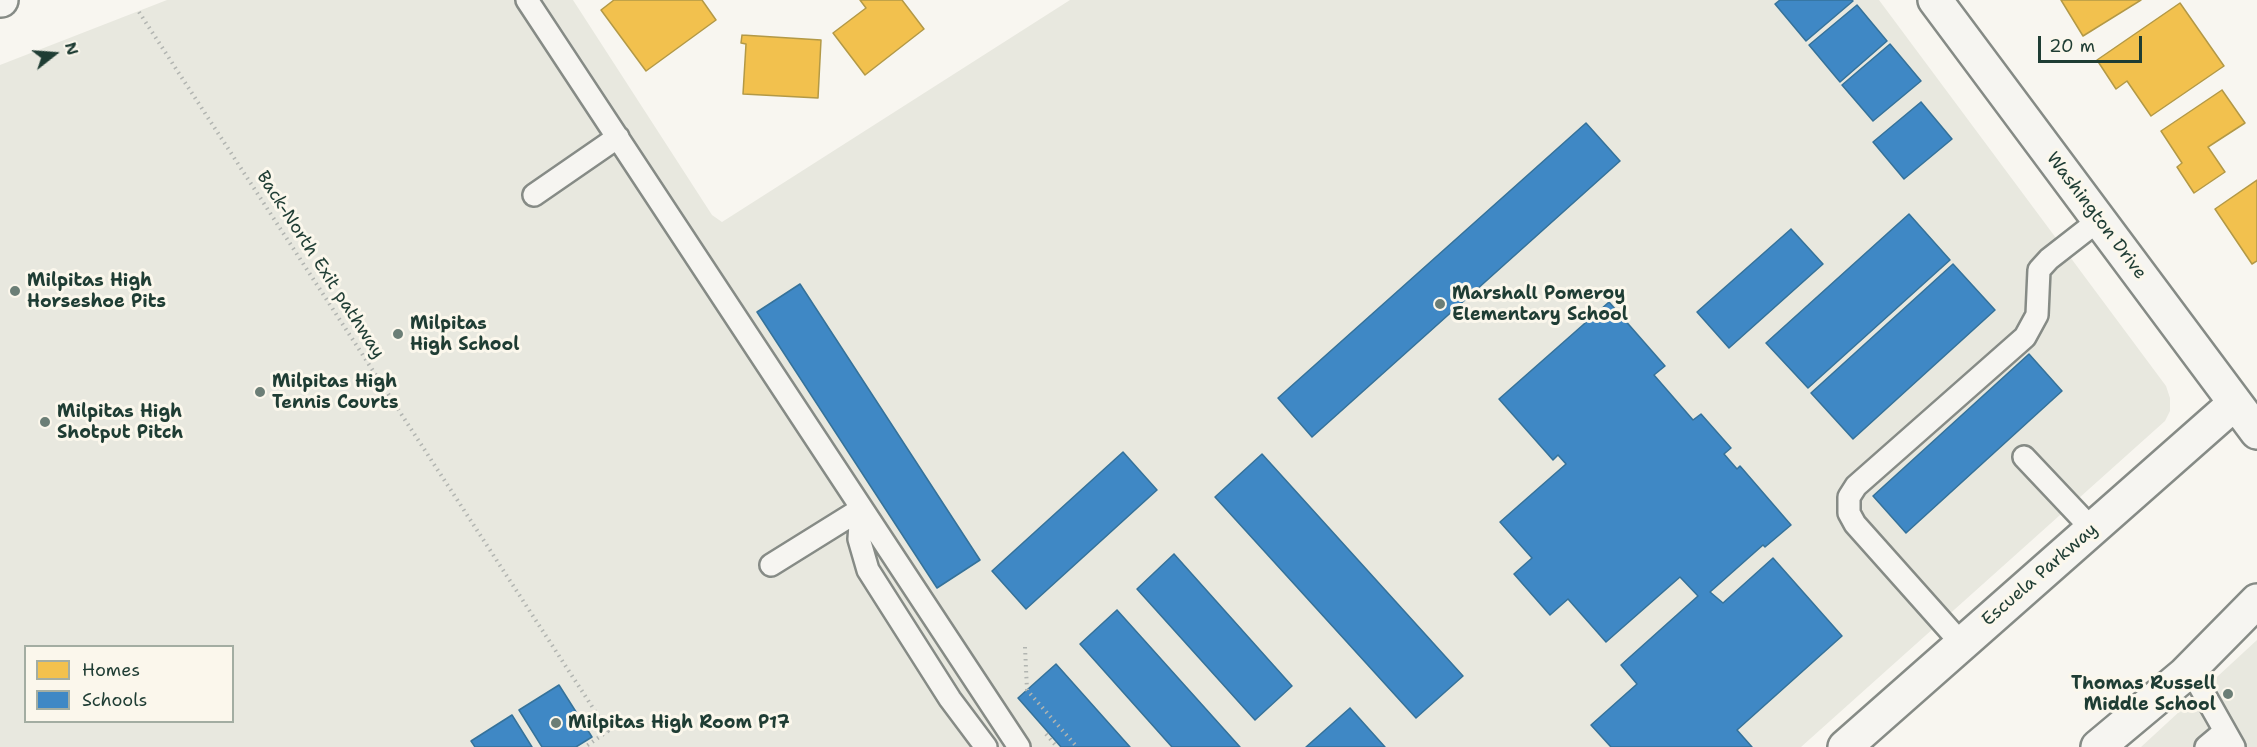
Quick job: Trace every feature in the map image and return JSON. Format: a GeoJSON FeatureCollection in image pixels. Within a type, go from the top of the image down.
{"type":"FeatureCollection","features":[{"type":"Feature","properties":{"kind":"street","name":"Washington Drive"},"geometry":{"type":"LineString","coordinates":[[1935,0],[2257,432]]}},
{"type":"Feature","properties":{"kind":"street","name":"Escuela Parkway"},"geometry":{"type":"LineString","coordinates":[[1845,747],[2235,403]]}},
{"type":"Feature","properties":{"kind":"street"},"geometry":{"type":"LineString","coordinates":[[2098,747],[2190,669],[2257,601]]}},
{"type":"Feature","properties":{"kind":"lane"},"geometry":{"type":"LineString","coordinates":[[527,0],[1019,747]]}},
{"type":"Feature","properties":{"kind":"lane"},"geometry":{"type":"LineString","coordinates":[[534,195],[618,137]]}},
{"type":"Feature","properties":{"kind":"lane"},"geometry":{"type":"LineString","coordinates":[[1962,644],[1855,524],[1849,513],[1849,497],[1856,486],[2025,337],[2037,315],[2036,285],[2039,270],[2049,258],[2099,220]]}},
{"type":"Feature","properties":{"kind":"lane"},"geometry":{"type":"LineString","coordinates":[[2024,457],[2092,529]]}},
{"type":"Feature","properties":{"kind":"lane"},"geometry":{"type":"LineString","coordinates":[[771,565],[861,508]]}},
{"type":"Feature","properties":{"kind":"lane"},"geometry":{"type":"LineString","coordinates":[[861,508],[859,539],[868,570],[950,699],[986,747]]}},
{"type":"Feature","properties":{"kind":"lane"},"geometry":{"type":"LineString","coordinates":[[2190,669],[2229,739],[2206,747]]}},
{"type":"Feature","properties":{"kind":"path","name":"Back-North Exit pathway"},"geometry":{"type":"LineString","coordinates":[[139,12],[608,731],[585,747]]}},
{"type":"Feature","properties":{"kind":"path"},"geometry":{"type":"LineString","coordinates":[[1025,647],[1027,690],[1077,747]]}},
{"type":"Feature","properties":{"kind":"shaded area"},"geometry":{"type":"Polygon","coordinates":[[[167,0],[573,0],[712,215],[722,222],[1070,0],[1879,0],[2166,386],[2170,398],[2170,411],[2165,421],[1801,747],[0,747],[0,65],[167,0]]]}},
{"type":"Feature","properties":{"kind":"shaded area","name":"Thomas Russell Middle School"},"geometry":{"type":"Polygon","coordinates":[[[2257,640],[2257,747],[2141,747],[2257,640]]]}},
{"type":"Feature","properties":{"kind":"building: Homes"},"geometry":{"type":"Polygon","coordinates":[[[614,0],[702,0],[716,20],[646,71],[601,10],[614,0]]]}},
{"type":"Feature","properties":{"kind":"building: Homes"},"geometry":{"type":"Polygon","coordinates":[[[860,0],[902,0],[924,29],[865,75],[833,33],[866,8],[860,0]]]}},
{"type":"Feature","properties":{"kind":"building: Homes"},"geometry":{"type":"Polygon","coordinates":[[[2061,0],[2141,0],[2083,36],[2061,0]]]}},
{"type":"Feature","properties":{"kind":"building: Homes"},"geometry":{"type":"Polygon","coordinates":[[[2180,3],[2224,66],[2151,116],[2127,81],[2116,89],[2097,60],[2180,3]]]}},
{"type":"Feature","properties":{"kind":"building: Homes"},"geometry":{"type":"Polygon","coordinates":[[[742,35],[821,40],[818,98],[743,94],[746,44],[741,43],[742,35]]]}},
{"type":"Feature","properties":{"kind":"building: Homes"},"geometry":{"type":"Polygon","coordinates":[[[2222,90],[2245,123],[2208,147],[2225,172],[2194,193],[2177,167],[2182,163],[2161,131],[2222,90]]]}},
{"type":"Feature","properties":{"kind":"building: Homes"},"geometry":{"type":"Polygon","coordinates":[[[2257,180],[2257,261],[2252,264],[2215,209],[2257,180]]]}},
{"type":"Feature","properties":{"kind":"building: Schools"},"geometry":{"type":"Polygon","coordinates":[[[1780,0],[1853,1],[1806,41],[1775,4],[1780,0]]]}},
{"type":"Feature","properties":{"kind":"building: Schools"},"geometry":{"type":"Polygon","coordinates":[[[1857,5],[1887,41],[1840,82],[1809,45],[1857,5]]]}},
{"type":"Feature","properties":{"kind":"building: Schools"},"geometry":{"type":"Polygon","coordinates":[[[1890,44],[1921,81],[1873,121],[1842,85],[1890,44]]]}},
{"type":"Feature","properties":{"kind":"building: Schools"},"geometry":{"type":"Polygon","coordinates":[[[1921,102],[1952,139],[1904,179],[1873,142],[1921,102]]]}},
{"type":"Feature","properties":{"kind":"building: Schools"},"geometry":{"type":"Polygon","coordinates":[[[1586,123],[1620,161],[1312,437],[1278,398],[1586,123]]]}},
{"type":"Feature","properties":{"kind":"building: Schools"},"geometry":{"type":"Polygon","coordinates":[[[1909,214],[1950,260],[1808,388],[1766,343],[1909,214]]]}},
{"type":"Feature","properties":{"kind":"building: Schools"},"geometry":{"type":"Polygon","coordinates":[[[1791,229],[1823,264],[1729,348],[1697,312],[1791,229]]]}},
{"type":"Feature","properties":{"kind":"building: Schools"},"geometry":{"type":"Polygon","coordinates":[[[1953,264],[1995,310],[1853,439],[1811,393],[1953,264]]]}},
{"type":"Feature","properties":{"kind":"building: Schools"},"geometry":{"type":"Polygon","coordinates":[[[800,284],[980,560],[937,588],[757,312],[800,284]]]}},
{"type":"Feature","properties":{"kind":"building: Schools"},"geometry":{"type":"Polygon","coordinates":[[[1609,302],[1665,366],[1654,375],[1693,420],[1701,414],[1731,448],[1724,454],[1737,469],[1740,466],[1791,525],[1765,547],[1763,545],[1710,592],[1723,603],[1773,558],[1842,636],[1737,730],[1752,747],[1611,747],[1591,725],[1637,684],[1621,665],[1698,596],[1680,577],[1606,642],[1568,599],[1550,615],[1514,574],[1532,558],[1500,522],[1566,464],[1558,455],[1553,460],[1499,399],[1609,302]]]}},
{"type":"Feature","properties":{"kind":"building: Schools"},"geometry":{"type":"Polygon","coordinates":[[[2029,354],[2062,391],[1906,533],[1873,496],[2029,354]]]}},
{"type":"Feature","properties":{"kind":"building: Schools"},"geometry":{"type":"Polygon","coordinates":[[[1123,452],[1157,490],[1026,609],[992,571],[1123,452]]]}},
{"type":"Feature","properties":{"kind":"building: Schools"},"geometry":{"type":"Polygon","coordinates":[[[1262,454],[1463,676],[1416,718],[1215,497],[1262,454]]]}},
{"type":"Feature","properties":{"kind":"building: Schools"},"geometry":{"type":"Polygon","coordinates":[[[1174,554],[1292,686],[1255,720],[1137,589],[1174,554]]]}},
{"type":"Feature","properties":{"kind":"building: Schools"},"geometry":{"type":"Polygon","coordinates":[[[1117,610],[1240,747],[1172,747],[1080,644],[1117,610]]]}},
{"type":"Feature","properties":{"kind":"building: Schools"},"geometry":{"type":"Polygon","coordinates":[[[1056,664],[1130,747],[1061,747],[1018,698],[1056,664]]]}},
{"type":"Feature","properties":{"kind":"building: Schools","name":"Milpitas High Room P17"},"geometry":{"type":"Polygon","coordinates":[[[559,685],[592,737],[576,747],[542,747],[519,710],[559,685]]]}},
{"type":"Feature","properties":{"kind":"building: Schools"},"geometry":{"type":"Polygon","coordinates":[[[1350,708],[1385,747],[1306,747],[1350,708]]]}},
{"type":"Feature","properties":{"kind":"building: Schools"},"geometry":{"type":"Polygon","coordinates":[[[512,715],[532,747],[475,747],[471,741],[512,715]]]}},
{"type":"Feature","properties":{"kind":"place","name":"Milpitas High Horseshoe Pits"},"geometry":{"type":"Point","coordinates":[15,291]}},
{"type":"Feature","properties":{"kind":"place","name":"Marshall Pomeroy Elementary School"},"geometry":{"type":"Point","coordinates":[1440,304]}},
{"type":"Feature","properties":{"kind":"place","name":"Milpitas High School"},"geometry":{"type":"Point","coordinates":[398,334]}},
{"type":"Feature","properties":{"kind":"place","name":"Milpitas High Tennis Courts"},"geometry":{"type":"Point","coordinates":[260,392]}},
{"type":"Feature","properties":{"kind":"place","name":"Milpitas High Shotput Pitch"},"geometry":{"type":"Point","coordinates":[45,422]}},
{"type":"Feature","properties":{"kind":"place","name":"Thomas Russell Middle School"},"geometry":{"type":"Point","coordinates":[2228,694]}},
{"type":"Feature","properties":{"kind":"place","name":"Milpitas High Room P17"},"geometry":{"type":"Point","coordinates":[556,723]}}]}
